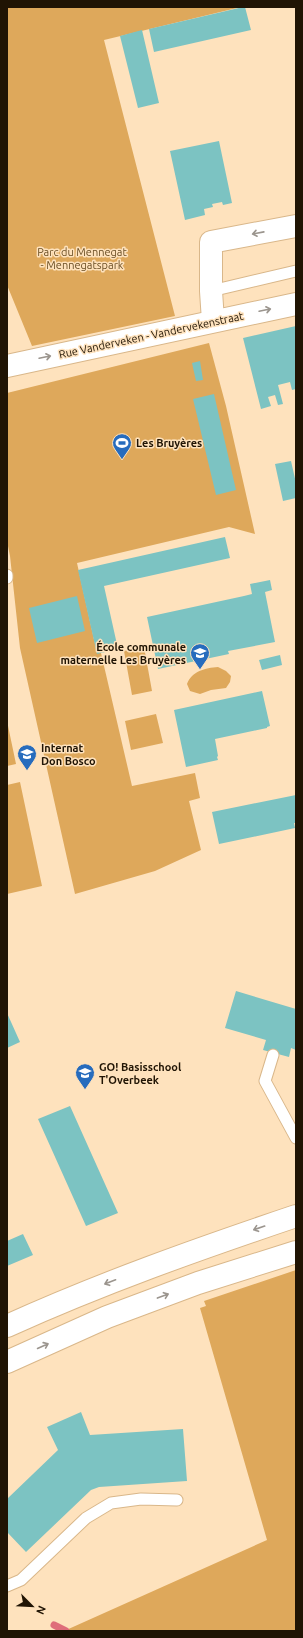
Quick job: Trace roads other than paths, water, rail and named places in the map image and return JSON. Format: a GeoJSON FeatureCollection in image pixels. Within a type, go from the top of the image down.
{"type":"FeatureCollection","features":[{"type":"Feature","properties":{"kind":"street"},"geometry":{"type":"LineString","coordinates":[[213,321],[211,291],[211,242],[296,226]]}},
{"type":"Feature","properties":{"kind":"street","name":"Rue Vanderveken - Vandervekenstraat"},"geometry":{"type":"LineString","coordinates":[[7,366],[296,304]]}},
{"type":"Feature","properties":{"kind":"street"},"geometry":{"type":"LineString","coordinates":[[7,1326],[69,1298],[184,1254],[296,1216]]}},
{"type":"Feature","properties":{"kind":"street"},"geometry":{"type":"LineString","coordinates":[[7,1362],[107,1317],[198,1283],[296,1252]]}},
{"type":"Feature","properties":{"kind":"street"},"geometry":{"type":"LineString","coordinates":[[184,1254],[198,1283]]}},
{"type":"Feature","properties":{"kind":"lane"},"geometry":{"type":"LineString","coordinates":[[211,291],[296,271]]}},
{"type":"Feature","properties":{"kind":"lane"},"geometry":{"type":"LineString","coordinates":[[273,1055],[265,1081],[296,1138]]}},
{"type":"Feature","properties":{"kind":"lane"},"geometry":{"type":"LineString","coordinates":[[7,1586],[21,1580],[86,1518],[111,1503],[141,1499],[177,1500]]}},
{"type":"Feature","properties":{"kind":"waterway"},"geometry":{"type":"LineString","coordinates":[[54,1625],[66,1631]]}},
{"type":"Feature","properties":{"kind":"place","name":"Les Bruyères"},"geometry":{"type":"Point","coordinates":[122,460]}},
{"type":"Feature","properties":{"kind":"place","name":"École communale maternelle Les Bruyères"},"geometry":{"type":"Point","coordinates":[200,670]}},
{"type":"Feature","properties":{"kind":"place","name":"Internat Don Bosco"},"geometry":{"type":"Point","coordinates":[27,771]}},
{"type":"Feature","properties":{"kind":"place","name":"GO! Basisschool T'Overbeek"},"geometry":{"type":"Point","coordinates":[85,1090]}},
{"type":"Feature","properties":{"kind":"park label","name":"Parc du Mennegat - Mennegatspark"},"geometry":{"type":"Point","coordinates":[82,258]}}]}
